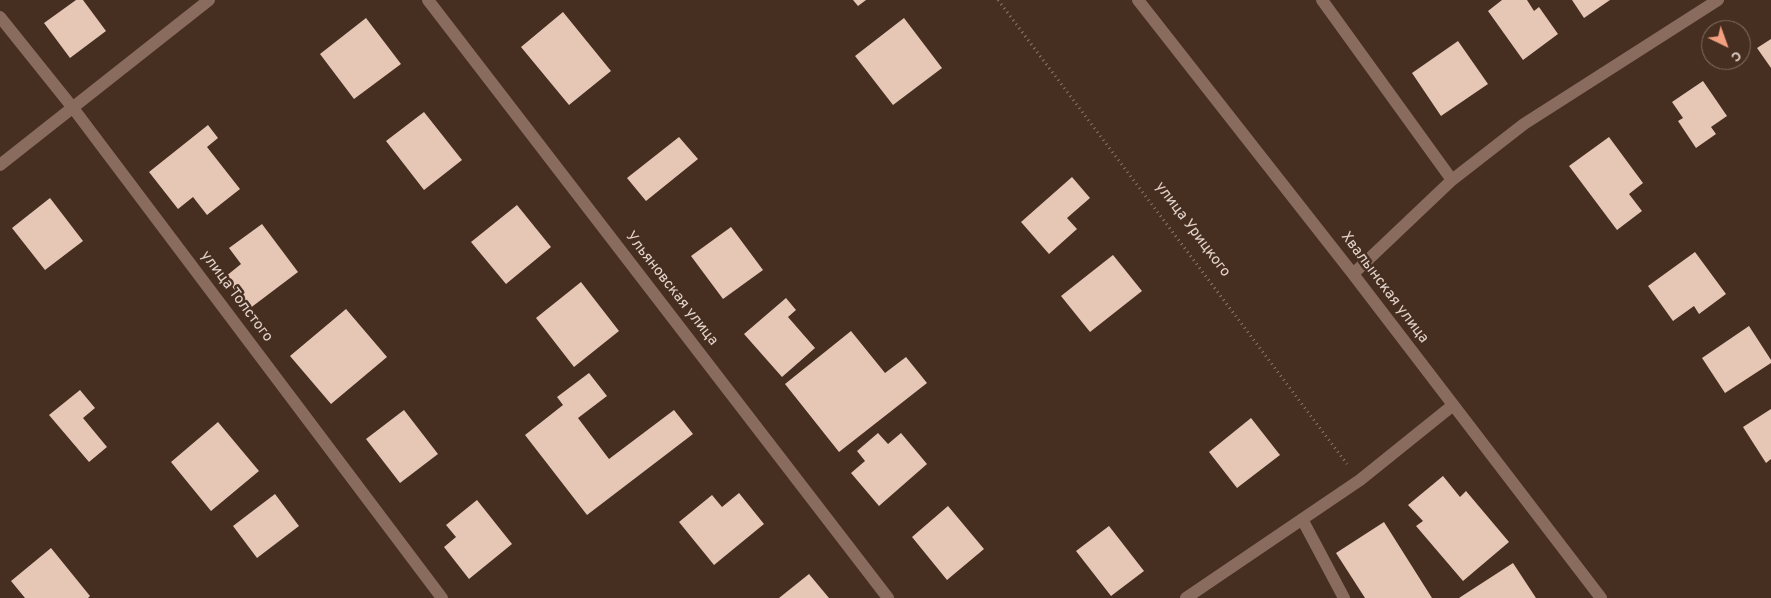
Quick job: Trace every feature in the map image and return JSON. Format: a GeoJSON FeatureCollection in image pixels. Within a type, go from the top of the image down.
{"type":"FeatureCollection","features":[{"type":"Feature","properties":{"kind":"street"},"geometry":{"type":"LineString","coordinates":[[0,165],[209,0]]}},
{"type":"Feature","properties":{"kind":"street","name":"Ульяновская улица"},"geometry":{"type":"LineString","coordinates":[[428,0],[888,598]]}},
{"type":"Feature","properties":{"kind":"street","name":"Хвалынская улица"},"geometry":{"type":"LineString","coordinates":[[1138,0],[1353,274],[1452,406],[1601,598]]}},
{"type":"Feature","properties":{"kind":"street"},"geometry":{"type":"LineString","coordinates":[[1322,0],[1452,180]]}},
{"type":"Feature","properties":{"kind":"street"},"geometry":{"type":"LineString","coordinates":[[1353,274],[1452,180],[1524,124],[1718,0]]}},
{"type":"Feature","properties":{"kind":"street","name":"улица Толстого"},"geometry":{"type":"LineString","coordinates":[[0,17],[73,108],[442,598]]}},
{"type":"Feature","properties":{"kind":"street"},"geometry":{"type":"LineString","coordinates":[[1186,598],[1360,480],[1452,406]]}},
{"type":"Feature","properties":{"kind":"street"},"geometry":{"type":"LineString","coordinates":[[1302,519],[1344,598]]}},
{"type":"Feature","properties":{"kind":"path","name":"улица Урицкого"},"geometry":{"type":"LineString","coordinates":[[998,0],[1360,480]]}},
{"type":"Feature","properties":{"kind":"building"},"geometry":{"type":"Polygon","coordinates":[[[76,0],[83,0],[106,31],[70,58],[44,23],[76,0]]]}},
{"type":"Feature","properties":{"kind":"building"},"geometry":{"type":"Polygon","coordinates":[[[853,0],[866,0],[858,6],[853,0]]]}},
{"type":"Feature","properties":{"kind":"building"},"geometry":{"type":"Polygon","coordinates":[[[1502,0],[1527,0],[1534,11],[1539,7],[1558,34],[1523,60],[1488,11],[1502,0]]]}},
{"type":"Feature","properties":{"kind":"building"},"geometry":{"type":"Polygon","coordinates":[[[1572,0],[1610,0],[1584,18],[1572,0]]]}},
{"type":"Feature","properties":{"kind":"building"},"geometry":{"type":"Polygon","coordinates":[[[563,12],[611,71],[569,105],[521,47],[563,12]]]}},
{"type":"Feature","properties":{"kind":"building"},"geometry":{"type":"Polygon","coordinates":[[[366,18],[401,64],[354,99],[320,54],[366,18]]]}},
{"type":"Feature","properties":{"kind":"building"},"geometry":{"type":"Polygon","coordinates":[[[904,18],[942,68],[893,105],[855,56],[904,18]]]}},
{"type":"Feature","properties":{"kind":"building"},"geometry":{"type":"Polygon","coordinates":[[[1771,39],[1771,68],[1757,48],[1771,39]]]}},
{"type":"Feature","properties":{"kind":"building"},"geometry":{"type":"Polygon","coordinates":[[[1458,41],[1488,84],[1441,116],[1412,73],[1458,41]]]}},
{"type":"Feature","properties":{"kind":"building"},"geometry":{"type":"Polygon","coordinates":[[[1703,81],[1727,116],[1711,127],[1716,134],[1696,148],[1678,121],[1683,118],[1672,102],[1703,81]]]}},
{"type":"Feature","properties":{"kind":"building"},"geometry":{"type":"Polygon","coordinates":[[[424,112],[462,160],[424,190],[386,141],[424,112]]]}},
{"type":"Feature","properties":{"kind":"building"},"geometry":{"type":"Polygon","coordinates":[[[208,125],[218,138],[207,147],[240,189],[207,215],[193,197],[178,209],[149,172],[208,125]]]}},
{"type":"Feature","properties":{"kind":"building"},"geometry":{"type":"Polygon","coordinates":[[[679,137],[698,159],[646,201],[627,178],[679,137]]]}},
{"type":"Feature","properties":{"kind":"building"},"geometry":{"type":"Polygon","coordinates":[[[1609,137],[1643,183],[1629,194],[1642,211],[1617,230],[1569,166],[1609,137]]]}},
{"type":"Feature","properties":{"kind":"building"},"geometry":{"type":"Polygon","coordinates":[[[1072,177],[1090,198],[1067,218],[1077,229],[1049,254],[1021,222],[1072,177]]]}},
{"type":"Feature","properties":{"kind":"building"},"geometry":{"type":"Polygon","coordinates":[[[50,198],[83,241],[45,270],[12,228],[50,198]]]}},
{"type":"Feature","properties":{"kind":"building"},"geometry":{"type":"Polygon","coordinates":[[[517,205],[551,247],[506,284],[471,242],[517,205]]]}},
{"type":"Feature","properties":{"kind":"building"},"geometry":{"type":"Polygon","coordinates":[[[262,224],[298,272],[249,309],[225,277],[241,264],[229,248],[262,224]]]}},
{"type":"Feature","properties":{"kind":"building"},"geometry":{"type":"Polygon","coordinates":[[[731,227],[763,270],[723,299],[691,256],[731,227]]]}},
{"type":"Feature","properties":{"kind":"building"},"geometry":{"type":"Polygon","coordinates":[[[1695,252],[1726,294],[1699,314],[1694,306],[1673,321],[1648,286],[1695,252]]]}},
{"type":"Feature","properties":{"kind":"building"},"geometry":{"type":"Polygon","coordinates":[[[1113,255],[1142,291],[1090,332],[1061,296],[1113,255]]]}},
{"type":"Feature","properties":{"kind":"building"},"geometry":{"type":"Polygon","coordinates":[[[581,282],[619,331],[574,367],[536,318],[581,282]]]}},
{"type":"Feature","properties":{"kind":"building"},"geometry":{"type":"Polygon","coordinates":[[[786,298],[796,310],[788,317],[815,348],[782,377],[744,334],[786,298]]]}},
{"type":"Feature","properties":{"kind":"building"},"geometry":{"type":"Polygon","coordinates":[[[346,309],[387,357],[331,404],[290,356],[346,309]]]}},
{"type":"Feature","properties":{"kind":"building"},"geometry":{"type":"Polygon","coordinates":[[[1749,326],[1771,360],[1771,363],[1725,393],[1702,358],[1749,326]]]}},
{"type":"Feature","properties":{"kind":"building"},"geometry":{"type":"Polygon","coordinates":[[[851,331],[885,373],[906,357],[927,383],[839,452],[785,384],[851,331]]]}},
{"type":"Feature","properties":{"kind":"building"},"geometry":{"type":"Polygon","coordinates":[[[589,373],[607,396],[578,418],[609,459],[674,410],[693,434],[587,515],[525,435],[563,405],[557,397],[589,373]]]}},
{"type":"Feature","properties":{"kind":"building"},"geometry":{"type":"Polygon","coordinates":[[[80,390],[95,408],[83,418],[107,447],[89,462],[49,415],[80,390]]]}},
{"type":"Feature","properties":{"kind":"building"},"geometry":{"type":"Polygon","coordinates":[[[1771,409],[1771,459],[1766,463],[1743,427],[1771,409]]]}},
{"type":"Feature","properties":{"kind":"building"},"geometry":{"type":"Polygon","coordinates":[[[404,410],[438,454],[400,483],[366,439],[404,410]]]}},
{"type":"Feature","properties":{"kind":"building"},"geometry":{"type":"Polygon","coordinates":[[[1251,418],[1280,455],[1237,488],[1209,452],[1251,418]]]}},
{"type":"Feature","properties":{"kind":"building"},"geometry":{"type":"Polygon","coordinates":[[[218,422],[259,471],[211,511],[171,462],[218,422]]]}},
{"type":"Feature","properties":{"kind":"building"},"geometry":{"type":"Polygon","coordinates":[[[878,433],[888,444],[901,433],[927,464],[879,506],[851,473],[865,461],[857,451],[878,433]]]}},
{"type":"Feature","properties":{"kind":"building"},"geometry":{"type":"Polygon","coordinates":[[[1443,476],[1460,497],[1466,491],[1509,542],[1463,581],[1416,526],[1423,521],[1408,505],[1443,476]]]}},
{"type":"Feature","properties":{"kind":"building"},"geometry":{"type":"Polygon","coordinates":[[[739,493],[764,524],[714,565],[679,522],[712,495],[722,507],[739,493]]]}},
{"type":"Feature","properties":{"kind":"building"},"geometry":{"type":"Polygon","coordinates":[[[275,494],[299,526],[257,558],[233,526],[275,494]]]}},
{"type":"Feature","properties":{"kind":"building"},"geometry":{"type":"Polygon","coordinates":[[[477,500],[512,544],[469,579],[444,547],[456,537],[446,525],[477,500]]]}},
{"type":"Feature","properties":{"kind":"building"},"geometry":{"type":"Polygon","coordinates":[[[948,506],[984,549],[947,580],[912,537],[948,506]]]}},
{"type":"Feature","properties":{"kind":"building"},"geometry":{"type":"Polygon","coordinates":[[[1384,522],[1432,598],[1365,598],[1336,553],[1384,522]]]}},
{"type":"Feature","properties":{"kind":"building"},"geometry":{"type":"Polygon","coordinates":[[[1109,526],[1144,571],[1111,596],[1076,551],[1109,526]]]}},
{"type":"Feature","properties":{"kind":"building"},"geometry":{"type":"Polygon","coordinates":[[[51,548],[90,596],[88,598],[25,598],[11,581],[51,548]]]}},
{"type":"Feature","properties":{"kind":"building"},"geometry":{"type":"Polygon","coordinates":[[[1513,563],[1536,598],[1459,598],[1513,563]]]}},
{"type":"Feature","properties":{"kind":"building"},"geometry":{"type":"Polygon","coordinates":[[[809,574],[829,598],[779,598],[809,574]]]}}]}
